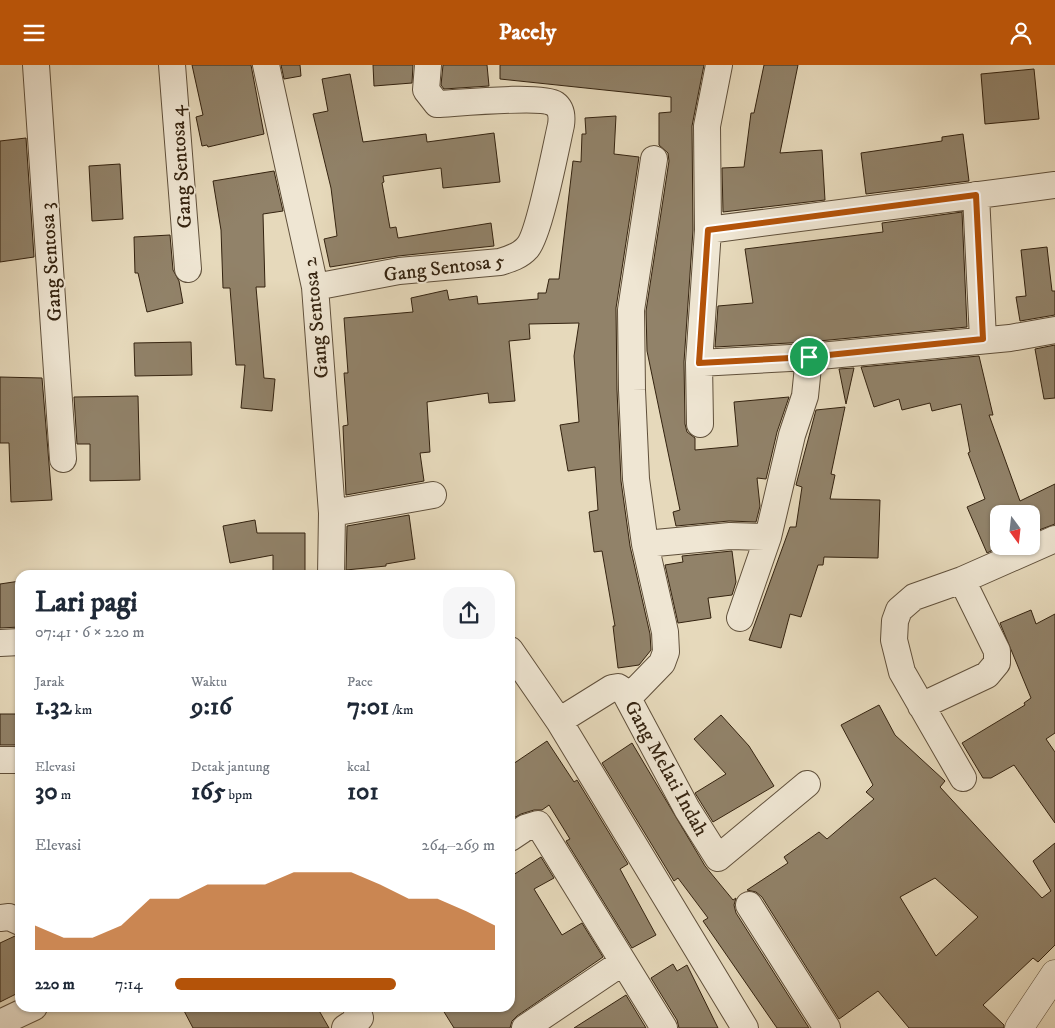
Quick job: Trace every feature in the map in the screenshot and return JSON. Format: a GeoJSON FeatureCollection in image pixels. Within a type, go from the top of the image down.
{"type":"FeatureCollection","features":[{"type":"Feature","properties":{"kind":"street","name":"Gang Sentosa 3"},"geometry":{"type":"LineString","coordinates":[[36,65],[63,459]]}},
{"type":"Feature","properties":{"kind":"street","name":"Gang Sentosa 4"},"geometry":{"type":"LineString","coordinates":[[172,65],[188,269]]}},
{"type":"Feature","properties":{"kind":"street","name":"Gang Sentosa 2"},"geometry":{"type":"LineString","coordinates":[[266,65],[315,287],[332,513],[331,570]]}},
{"type":"Feature","properties":{"kind":"street","name":"Gang Sentosa 5"},"geometry":{"type":"LineString","coordinates":[[315,287],[399,271],[500,262],[514,258],[528,247],[541,211],[561,125],[562,116],[558,107],[551,101],[533,100],[437,104],[427,94],[428,65]]}},
{"type":"Feature","properties":{"kind":"street"},"geometry":{"type":"LineString","coordinates":[[700,424],[699,363],[708,230],[707,126],[719,65]]}},
{"type":"Feature","properties":{"kind":"street"},"geometry":{"type":"LineString","coordinates":[[629,697],[662,663],[666,652],[665,632],[645,544],[636,479],[631,310],[654,159]]}},
{"type":"Feature","properties":{"kind":"street"},"geometry":{"type":"LineString","coordinates":[[708,230],[1055,185]]}},
{"type":"Feature","properties":{"kind":"street"},"geometry":{"type":"LineString","coordinates":[[976,195],[983,339]]}},
{"type":"Feature","properties":{"kind":"street"},"geometry":{"type":"LineString","coordinates":[[699,363],[809,357],[983,339],[1010,338],[1055,330]]}},
{"type":"Feature","properties":{"kind":"street"},"geometry":{"type":"LineString","coordinates":[[740,618],[768,537],[792,435],[805,395],[809,357]]}},
{"type":"Feature","properties":{"kind":"street"},"geometry":{"type":"LineString","coordinates":[[332,513],[433,495]]}},
{"type":"Feature","properties":{"kind":"street"},"geometry":{"type":"LineString","coordinates":[[645,544],[730,536],[768,537]]}},
{"type":"Feature","properties":{"kind":"street"},"geometry":{"type":"LineString","coordinates":[[963,777],[902,672],[894,640],[897,615],[904,604],[914,597],[962,580],[1055,539]]}},
{"type":"Feature","properties":{"kind":"street"},"geometry":{"type":"LineString","coordinates":[[921,707],[987,675],[994,669],[997,663],[997,651],[962,580]]}},
{"type":"Feature","properties":{"kind":"street"},"geometry":{"type":"LineString","coordinates":[[0,643],[15,642]]}},
{"type":"Feature","properties":{"kind":"street"},"geometry":{"type":"LineString","coordinates":[[515,657],[559,721],[745,1028]]}},
{"type":"Feature","properties":{"kind":"street","name":"Gang Melati Indah"},"geometry":{"type":"LineString","coordinates":[[559,721],[612,688],[618,687],[629,697],[687,809],[718,858],[807,784]]}},
{"type":"Feature","properties":{"kind":"street"},"geometry":{"type":"LineString","coordinates":[[0,760],[15,760]]}},
{"type":"Feature","properties":{"kind":"street"},"geometry":{"type":"LineString","coordinates":[[515,835],[525,828],[538,824],[664,1028]]}},
{"type":"Feature","properties":{"kind":"street"},"geometry":{"type":"LineString","coordinates":[[749,905],[827,1028]]}},
{"type":"Feature","properties":{"kind":"street"},"geometry":{"type":"LineString","coordinates":[[0,918],[9,917],[15,920]]}},
{"type":"Feature","properties":{"kind":"street"},"geometry":{"type":"LineString","coordinates":[[525,1028],[623,962]]}},
{"type":"Feature","properties":{"kind":"street"},"geometry":{"type":"LineString","coordinates":[[1019,1028],[1055,974]]}},
{"type":"Feature","properties":{"kind":"street"},"geometry":{"type":"LineString","coordinates":[[0,1023],[23,1012]]}},
{"type":"Feature","properties":{"kind":"street"},"geometry":{"type":"LineString","coordinates":[[345,1028],[360,1018],[358,1012]]}},
{"type":"Feature","properties":{"kind":"building"},"geometry":{"type":"Polygon","coordinates":[[[192,65],[251,65],[264,134],[208,147],[207,145],[202,146],[196,117],[203,115],[192,65]]]}},
{"type":"Feature","properties":{"kind":"building"},"geometry":{"type":"Polygon","coordinates":[[[281,65],[300,65],[301,76],[284,79],[281,65]]]}},
{"type":"Feature","properties":{"kind":"building"},"geometry":{"type":"Polygon","coordinates":[[[373,65],[413,65],[412,83],[374,86],[373,65]]]}},
{"type":"Feature","properties":{"kind":"building"},"geometry":{"type":"Polygon","coordinates":[[[443,65],[487,65],[489,86],[444,89],[441,85],[443,65]]]}},
{"type":"Feature","properties":{"kind":"building"},"geometry":{"type":"Polygon","coordinates":[[[500,65],[704,65],[692,126],[693,230],[684,362],[685,424],[687,432],[695,438],[695,450],[738,446],[734,402],[789,397],[777,432],[766,479],[757,478],[760,506],[756,522],[729,521],[676,526],[673,512],[680,510],[647,351],[646,311],[669,161],[668,153],[659,145],[659,113],[671,112],[671,97],[500,79],[500,65]]]}},
{"type":"Feature","properties":{"kind":"building"},"geometry":{"type":"Polygon","coordinates":[[[764,65],[798,65],[780,153],[822,150],[825,200],[723,212],[722,168],[744,167],[751,113],[754,113],[764,65]]]}},
{"type":"Feature","properties":{"kind":"building"},"geometry":{"type":"Polygon","coordinates":[[[1034,69],[1039,119],[985,124],[981,74],[1034,69]]]}},
{"type":"Feature","properties":{"kind":"building"},"geometry":{"type":"Polygon","coordinates":[[[350,74],[363,142],[426,134],[427,142],[494,133],[500,182],[443,188],[441,168],[383,176],[384,182],[382,183],[390,228],[396,227],[398,238],[491,223],[494,246],[398,256],[330,267],[324,239],[337,236],[331,188],[313,114],[328,111],[322,79],[350,74]]]}},
{"type":"Feature","properties":{"kind":"building"},"geometry":{"type":"Polygon","coordinates":[[[616,116],[614,154],[639,157],[616,308],[617,390],[621,481],[630,546],[650,634],[651,650],[639,665],[618,668],[613,626],[615,626],[602,551],[594,552],[589,512],[598,510],[595,467],[568,471],[560,425],[579,422],[574,356],[579,323],[529,324],[530,339],[509,341],[515,401],[489,403],[488,393],[427,402],[430,452],[420,453],[424,481],[346,495],[343,426],[348,425],[344,373],[348,373],[344,318],[413,312],[411,298],[447,290],[449,300],[477,296],[478,304],[538,299],[538,293],[546,293],[549,279],[559,279],[573,161],[581,162],[582,134],[586,134],[585,118],[616,116]]]}},
{"type":"Feature","properties":{"kind":"building"},"geometry":{"type":"Polygon","coordinates":[[[963,134],[969,181],[866,194],[861,153],[942,141],[942,137],[963,134]]]}},
{"type":"Feature","properties":{"kind":"building"},"geometry":{"type":"Polygon","coordinates":[[[26,138],[34,257],[0,262],[0,141],[26,138]]]}},
{"type":"Feature","properties":{"kind":"building"},"geometry":{"type":"Polygon","coordinates":[[[120,164],[123,219],[92,221],[89,166],[120,164]]]}},
{"type":"Feature","properties":{"kind":"building"},"geometry":{"type":"Polygon","coordinates":[[[274,171],[283,211],[263,214],[265,287],[256,287],[264,378],[275,379],[272,411],[241,408],[245,365],[236,365],[230,288],[223,288],[221,230],[213,181],[274,171]]]}},
{"type":"Feature","properties":{"kind":"building"},"geometry":{"type":"Polygon","coordinates":[[[962,212],[967,327],[808,342],[715,347],[718,306],[753,303],[745,249],[883,232],[882,223],[962,212]]]}},
{"type":"Feature","properties":{"kind":"building"},"geometry":{"type":"Polygon","coordinates":[[[170,235],[173,270],[179,281],[183,303],[147,312],[138,273],[135,273],[134,237],[170,235]]]}},
{"type":"Feature","properties":{"kind":"building"},"geometry":{"type":"Polygon","coordinates":[[[1047,247],[1052,291],[1055,291],[1055,315],[1020,321],[1016,297],[1026,296],[1021,250],[1047,247]]]}},
{"type":"Feature","properties":{"kind":"building"},"geometry":{"type":"Polygon","coordinates":[[[191,342],[192,375],[135,376],[134,343],[191,342]]]}},
{"type":"Feature","properties":{"kind":"building"},"geometry":{"type":"Polygon","coordinates":[[[1055,345],[1055,398],[1044,399],[1035,349],[1055,345]]]}},
{"type":"Feature","properties":{"kind":"building"},"geometry":{"type":"Polygon","coordinates":[[[979,356],[993,415],[989,415],[1020,501],[1055,484],[1055,524],[1040,530],[1040,505],[990,505],[990,552],[987,553],[967,507],[985,499],[968,453],[970,452],[961,404],[932,411],[930,403],[902,410],[899,399],[874,407],[861,367],[979,356]]]}},
{"type":"Feature","properties":{"kind":"building"},"geometry":{"type":"Polygon","coordinates":[[[854,368],[846,404],[839,369],[854,368]]]}},
{"type":"Feature","properties":{"kind":"building"},"geometry":{"type":"Polygon","coordinates":[[[0,377],[42,378],[52,500],[11,502],[9,443],[0,443],[0,377]]]}},
{"type":"Feature","properties":{"kind":"building"},"geometry":{"type":"Polygon","coordinates":[[[138,396],[140,480],[90,481],[90,444],[77,444],[74,397],[138,396]]]}},
{"type":"Feature","properties":{"kind":"building"},"geometry":{"type":"Polygon","coordinates":[[[845,407],[831,474],[835,475],[830,499],[880,500],[878,558],[824,557],[823,565],[818,565],[801,617],[790,614],[781,648],[749,640],[790,527],[796,527],[802,487],[796,485],[816,410],[845,407]]]}},
{"type":"Feature","properties":{"kind":"building"},"geometry":{"type":"Polygon","coordinates":[[[409,515],[415,559],[386,564],[386,566],[346,570],[347,526],[409,515]]]}},
{"type":"Feature","properties":{"kind":"building"},"geometry":{"type":"Polygon","coordinates":[[[255,520],[257,533],[305,533],[305,570],[273,570],[273,555],[230,563],[223,526],[255,520]]]}},
{"type":"Feature","properties":{"kind":"building"},"geometry":{"type":"Polygon","coordinates":[[[732,551],[736,582],[732,595],[708,598],[711,618],[678,623],[665,565],[683,562],[682,556],[732,551]]]}},
{"type":"Feature","properties":{"kind":"building"},"geometry":{"type":"Polygon","coordinates":[[[15,582],[15,627],[0,628],[0,584],[15,582]]]}},
{"type":"Feature","properties":{"kind":"building"},"geometry":{"type":"Polygon","coordinates":[[[1031,610],[1036,624],[1055,614],[1055,733],[1046,739],[1055,752],[1055,823],[1014,765],[991,778],[983,778],[962,743],[1025,705],[1024,703],[1031,698],[1000,623],[1031,610]]]}},
{"type":"Feature","properties":{"kind":"building"},"geometry":{"type":"Polygon","coordinates":[[[879,705],[895,735],[945,781],[940,787],[1042,898],[1051,891],[1033,861],[1055,843],[1055,945],[1038,962],[1033,958],[983,1005],[1004,1025],[1004,1028],[909,1028],[878,991],[839,1019],[762,897],[756,892],[747,890],[788,863],[784,857],[819,832],[827,839],[874,799],[866,792],[873,785],[841,725],[879,705]],[[935,878],[900,897],[936,956],[978,917],[935,878]]]}},
{"type":"Feature","properties":{"kind":"building"},"geometry":{"type":"Polygon","coordinates":[[[0,714],[15,714],[15,745],[0,745],[0,714]]]}},
{"type":"Feature","properties":{"kind":"building"},"geometry":{"type":"Polygon","coordinates":[[[721,715],[749,746],[774,786],[713,822],[695,793],[726,774],[694,739],[721,715]]]}},
{"type":"Feature","properties":{"kind":"building"},"geometry":{"type":"Polygon","coordinates":[[[547,741],[574,782],[577,780],[628,864],[620,869],[656,935],[632,948],[566,841],[570,839],[549,805],[542,810],[534,810],[515,817],[515,763],[547,741]]]}},
{"type":"Feature","properties":{"kind":"building"},"geometry":{"type":"Polygon","coordinates":[[[632,743],[705,866],[733,900],[736,898],[734,905],[736,913],[809,1028],[777,1028],[703,921],[708,918],[678,878],[674,881],[602,763],[632,743]]]}},
{"type":"Feature","properties":{"kind":"building"},"geometry":{"type":"Polygon","coordinates":[[[541,857],[554,878],[534,889],[562,935],[582,923],[603,957],[517,1016],[512,1021],[510,1028],[454,1028],[444,1012],[515,1012],[515,874],[541,857]]]}},
{"type":"Feature","properties":{"kind":"building"},"geometry":{"type":"Polygon","coordinates":[[[15,936],[15,994],[0,1002],[0,943],[15,936]]]}},
{"type":"Feature","properties":{"kind":"building"},"geometry":{"type":"Polygon","coordinates":[[[673,964],[677,971],[687,965],[718,1028],[679,1028],[677,1020],[651,978],[673,964]]]}},
{"type":"Feature","properties":{"kind":"building"},"geometry":{"type":"Polygon","coordinates":[[[626,995],[646,1028],[574,1028],[626,995]]]}},
{"type":"Feature","properties":{"kind":"building"},"geometry":{"type":"Polygon","coordinates":[[[185,1012],[320,1012],[329,1028],[193,1028],[185,1012]]]}},
{"type":"Feature","properties":{"kind":"route"},"geometry":{"type":"LineString","coordinates":[[976,195],[983,339],[809,357],[699,363],[708,230],[976,195]]}}]}
